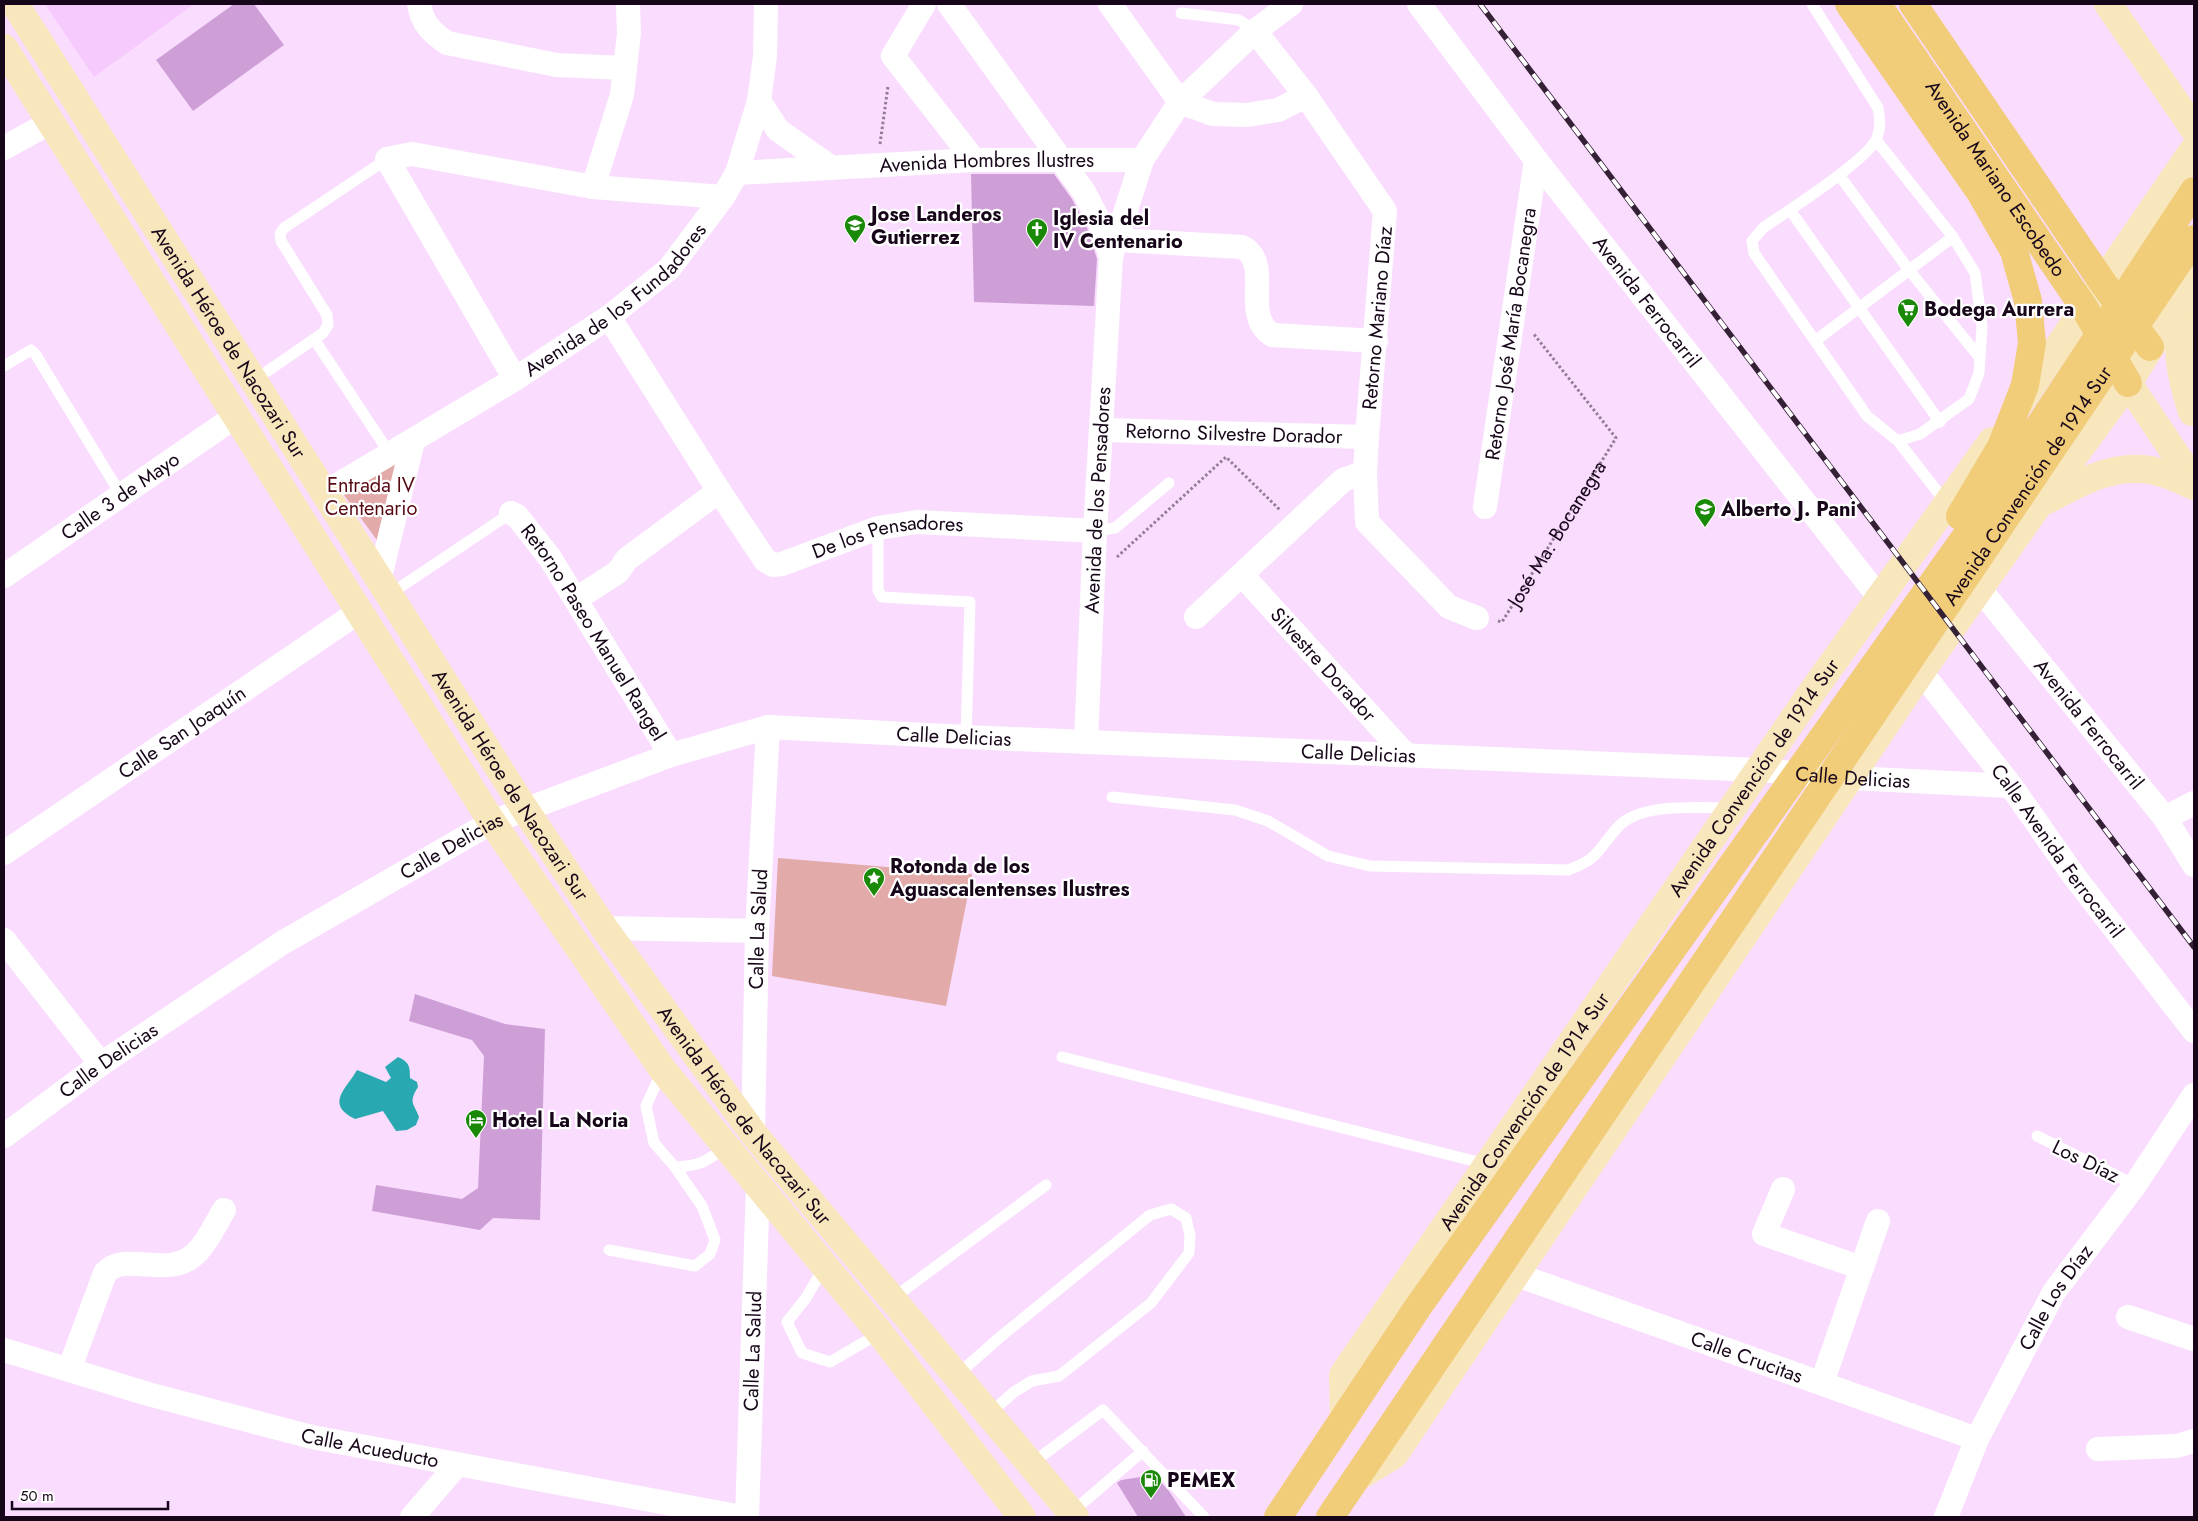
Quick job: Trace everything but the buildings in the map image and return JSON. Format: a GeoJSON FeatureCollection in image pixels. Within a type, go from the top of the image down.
{"type":"FeatureCollection","features":[{"type":"Feature","properties":{"kind":"main road","name":"Avenida Héroe de Nacozari Sur"},"geometry":{"type":"LineString","coordinates":[[15,4],[524,808],[604,928],[753,1132],[1073,1515]]}},
{"type":"Feature","properties":{"kind":"main road"},"geometry":{"type":"LineString","coordinates":[[1849,4],[1980,192],[2014,251],[2028,301],[2032,343],[2025,385],[2001,447],[1938,554],[1931,583]]}},
{"type":"Feature","properties":{"kind":"main road","name":"Avenida Mariano Escobedo"},"geometry":{"type":"LineString","coordinates":[[1877,4],[2085,309],[2128,383],[2194,482]]}},
{"type":"Feature","properties":{"kind":"main road","name":"Avenida Mariano Escobedo"},"geometry":{"type":"LineString","coordinates":[[1913,4],[2103,283],[2150,347],[2193,414]]}},
{"type":"Feature","properties":{"kind":"main road"},"geometry":{"type":"LineString","coordinates":[[2108,4],[2194,129]]}},
{"type":"Feature","properties":{"kind":"main road","name":"Avenida Héroe de Nacozari Sur"},"geometry":{"type":"LineString","coordinates":[[4,48],[492,822],[663,1070],[880,1333],[1022,1517]]}},
{"type":"Feature","properties":{"kind":"main road","name":"Avenida Convención de 1914 Sur"},"geometry":{"type":"LineString","coordinates":[[1344,1419],[1343,1375],[1812,692],[2044,369],[2194,149]]}},
{"type":"Feature","properties":{"kind":"main road","name":"Avenida Convención de 1914 Sur"},"geometry":{"type":"LineString","coordinates":[[1278,1517],[1418,1307],[2015,466],[2194,191]]}},
{"type":"Feature","properties":{"kind":"main road"},"geometry":{"type":"LineString","coordinates":[[2022,219],[2041,290],[2047,327],[2044,369]]}},
{"type":"Feature","properties":{"kind":"main road","name":"Avenida Convención de 1914 Sur"},"geometry":{"type":"LineString","coordinates":[[1330,1517],[2194,239]]}},
{"type":"Feature","properties":{"kind":"main road"},"geometry":{"type":"LineString","coordinates":[[2192,280],[2179,321],[2178,351],[2182,381],[2193,414]]}},
{"type":"Feature","properties":{"kind":"main road","name":"Avenida Convención de 1914 Sur"},"geometry":{"type":"LineString","coordinates":[[1356,1478],[1394,1456],[1921,672],[2039,504],[2128,383],[2192,280]]}},
{"type":"Feature","properties":{"kind":"main road"},"geometry":{"type":"LineString","coordinates":[[2039,504],[2091,478],[2119,470],[2142,469],[2165,474],[2194,486]]}},
{"type":"Feature","properties":{"kind":"main road"},"geometry":{"type":"LineString","coordinates":[[1953,496],[1962,507],[1968,520],[1982,535],[1992,540],[2004,540],[2020,531]]}},
{"type":"Feature","properties":{"kind":"main road"},"geometry":{"type":"LineString","coordinates":[[1920,541],[1945,542],[1963,546],[1970,554],[1982,584]]}},
{"type":"Feature","properties":{"kind":"main road"},"geometry":{"type":"LineString","coordinates":[[1812,692],[1839,686],[1852,691],[1862,698],[1874,713],[1880,734]]}},
{"type":"Feature","properties":{"kind":"street"},"geometry":{"type":"LineString","coordinates":[[419,4],[421,18],[433,34],[448,43],[557,65],[625,68]]}},
{"type":"Feature","properties":{"kind":"street"},"geometry":{"type":"LineString","coordinates":[[592,188],[622,96],[629,33],[628,4]]}},
{"type":"Feature","properties":{"kind":"street","name":"Avenida de los Fundadores"},"geometry":{"type":"LineString","coordinates":[[324,493],[515,379],[609,317],[669,270],[723,197],[737,172],[759,101],[765,56],[766,4]]}},
{"type":"Feature","properties":{"kind":"street"},"geometry":{"type":"LineString","coordinates":[[924,4],[893,56],[974,160]]}},
{"type":"Feature","properties":{"kind":"street","name":"Avenida de los Pensadores"},"geometry":{"type":"LineString","coordinates":[[949,4],[1084,192],[1114,248]]}},
{"type":"Feature","properties":{"kind":"street"},"geometry":{"type":"LineString","coordinates":[[1110,4],[1180,102],[1213,114],[1247,115],[1278,110],[1306,96]]}},
{"type":"Feature","properties":{"kind":"street","name":"Avenida de los Pensadores"},"geometry":{"type":"LineString","coordinates":[[1086,742],[1095,531],[1114,248],[1142,160],[1180,102],[1255,31],[1291,4]]}},
{"type":"Feature","properties":{"kind":"street","name":"Avenida Ferrocarril"},"geometry":{"type":"LineString","coordinates":[[1419,4],[1536,160],[1879,597]]}},
{"type":"Feature","properties":{"kind":"street","name":"Retorno Mariano Díaz"},"geometry":{"type":"LineString","coordinates":[[1255,31],[1306,96],[1385,212],[1367,437],[1365,472],[1367,522],[1449,606],[1478,618]]}},
{"type":"Feature","properties":{"kind":"street"},"geometry":{"type":"LineString","coordinates":[[759,101],[778,130],[832,168]]}},
{"type":"Feature","properties":{"kind":"street"},"geometry":{"type":"LineString","coordinates":[[4,148],[51,122]]}},
{"type":"Feature","properties":{"kind":"street"},"geometry":{"type":"LineString","coordinates":[[515,379],[387,159],[412,154],[592,188],[723,197]]}},
{"type":"Feature","properties":{"kind":"street","name":"Avenida Hombres Ilustres"},"geometry":{"type":"LineString","coordinates":[[737,172],[876,167],[974,160],[1142,160]]}},
{"type":"Feature","properties":{"kind":"street","name":"Retorno José María Bocanegra"},"geometry":{"type":"LineString","coordinates":[[1484,507],[1536,160]]}},
{"type":"Feature","properties":{"kind":"street"},"geometry":{"type":"LineString","coordinates":[[1114,248],[1242,247],[1252,252],[1256,261],[1258,316],[1264,329],[1272,335],[1376,341]]}},
{"type":"Feature","properties":{"kind":"street"},"geometry":{"type":"LineString","coordinates":[[576,599],[618,572],[627,559],[719,491],[609,317]]}},
{"type":"Feature","properties":{"kind":"street","name":"Calle 3 de Mayo"},"geometry":{"type":"LineString","coordinates":[[4,576],[236,416]]}},
{"type":"Feature","properties":{"kind":"street","name":"Retorno Silvestre Dorador"},"geometry":{"type":"LineString","coordinates":[[1102,430],[1367,437]]}},
{"type":"Feature","properties":{"kind":"street"},"geometry":{"type":"LineString","coordinates":[[385,586],[413,441]]}},
{"type":"Feature","properties":{"kind":"street"},"geometry":{"type":"LineString","coordinates":[[1196,617],[1343,480],[1365,472]]}},
{"type":"Feature","properties":{"kind":"street","name":"De los Pensadores"},"geometry":{"type":"LineString","coordinates":[[719,491],[765,560],[773,565],[782,564],[878,528],[917,522],[1095,531]]}},
{"type":"Feature","properties":{"kind":"street","name":"Retorno Paseo Manuel Rangel"},"geometry":{"type":"LineString","coordinates":[[511,513],[517,516],[550,558],[671,755]]}},
{"type":"Feature","properties":{"kind":"street","name":"Silvestre Dorador"},"geometry":{"type":"LineString","coordinates":[[1242,575],[1405,754]]}},
{"type":"Feature","properties":{"kind":"street","name":"Avenida Ferrocarril"},"geometry":{"type":"LineString","coordinates":[[1982,584],[2165,818],[2194,865]]}},
{"type":"Feature","properties":{"kind":"street","name":"Calle San Joaquín"},"geometry":{"type":"LineString","coordinates":[[4,853],[360,611]]}},
{"type":"Feature","properties":{"kind":"street","name":"Calle Avenida Ferrocarril"},"geometry":{"type":"LineString","coordinates":[[1921,672],[2011,786],[2074,876],[2194,1031]]}},
{"type":"Feature","properties":{"kind":"street","name":"Calle Delicias"},"geometry":{"type":"LineString","coordinates":[[4,1136],[101,1064],[282,943],[492,822],[524,808],[671,755],[768,727],[966,738],[1405,754],[1759,770],[1851,778],[2011,786]]}},
{"type":"Feature","properties":{"kind":"street","name":"Calle La Salud"},"geometry":{"type":"LineString","coordinates":[[753,1132],[757,931],[764,840],[768,727]]}},
{"type":"Feature","properties":{"kind":"street"},"geometry":{"type":"LineString","coordinates":[[2165,818],[2194,804]]}},
{"type":"Feature","properties":{"kind":"street"},"geometry":{"type":"LineString","coordinates":[[2165,818],[2194,830]]}},
{"type":"Feature","properties":{"kind":"street"},"geometry":{"type":"LineString","coordinates":[[604,928],[757,931]]}},
{"type":"Feature","properties":{"kind":"street"},"geometry":{"type":"LineString","coordinates":[[4,941],[101,1064]]}},
{"type":"Feature","properties":{"kind":"street","name":"Calle Los Díaz"},"geometry":{"type":"LineString","coordinates":[[1946,1517],[1977,1438],[2054,1292],[2135,1185],[2194,1095]]}},
{"type":"Feature","properties":{"kind":"street","name":"Calle La Salud"},"geometry":{"type":"LineString","coordinates":[[747,1517],[758,1185]]}},
{"type":"Feature","properties":{"kind":"street"},"geometry":{"type":"LineString","coordinates":[[1783,1189],[1764,1234],[1862,1268]]}},
{"type":"Feature","properties":{"kind":"street"},"geometry":{"type":"LineString","coordinates":[[69,1370],[105,1273],[111,1266],[122,1263],[158,1267],[180,1263],[198,1251],[224,1210]]}},
{"type":"Feature","properties":{"kind":"street"},"geometry":{"type":"LineString","coordinates":[[1822,1383],[1878,1221]]}},
{"type":"Feature","properties":{"kind":"street","name":"Calle Crucitas"},"geometry":{"type":"LineString","coordinates":[[1517,1275],[1977,1438]]}},
{"type":"Feature","properties":{"kind":"street"},"geometry":{"type":"LineString","coordinates":[[2128,1317],[2194,1339]]}},
{"type":"Feature","properties":{"kind":"street","name":"Calle Acueducto"},"geometry":{"type":"LineString","coordinates":[[4,1350],[148,1394],[312,1437],[742,1517]]}},
{"type":"Feature","properties":{"kind":"street"},"geometry":{"type":"LineString","coordinates":[[2098,1449],[2176,1446],[2194,1440]]}},
{"type":"Feature","properties":{"kind":"street"},"geometry":{"type":"LineString","coordinates":[[412,1517],[457,1465]]}},
{"type":"Feature","properties":{"kind":"lane"},"geometry":{"type":"LineString","coordinates":[[1812,4],[1878,108],[1881,123],[1876,140],[1855,162],[1763,228],[1752,241],[1754,253],[1867,416],[1898,441],[1953,496]]}},
{"type":"Feature","properties":{"kind":"lane"},"geometry":{"type":"LineString","coordinates":[[1181,13],[1239,20],[1255,31]]}},
{"type":"Feature","properties":{"kind":"lane"},"geometry":{"type":"LineString","coordinates":[[1876,140],[1953,237],[1975,273],[1982,326],[1979,373],[1968,399],[1940,422],[1920,434],[1898,441]]}},
{"type":"Feature","properties":{"kind":"lane"},"geometry":{"type":"LineString","coordinates":[[253,381],[314,339],[328,325],[327,315],[281,241],[280,234],[284,228],[387,159]]}},
{"type":"Feature","properties":{"kind":"lane"},"geometry":{"type":"LineString","coordinates":[[1838,174],[1909,270],[1980,358]]}},
{"type":"Feature","properties":{"kind":"lane"},"geometry":{"type":"LineString","coordinates":[[1790,210],[1940,422]]}},
{"type":"Feature","properties":{"kind":"lane"},"geometry":{"type":"LineString","coordinates":[[1815,341],[1953,237]]}},
{"type":"Feature","properties":{"kind":"lane"},"geometry":{"type":"LineString","coordinates":[[314,339],[390,454]]}},
{"type":"Feature","properties":{"kind":"lane"},"geometry":{"type":"LineString","coordinates":[[4,366],[31,350],[36,355],[121,495]]}},
{"type":"Feature","properties":{"kind":"lane"},"geometry":{"type":"LineString","coordinates":[[1095,531],[1115,528],[1169,483]]}},
{"type":"Feature","properties":{"kind":"lane"},"geometry":{"type":"LineString","coordinates":[[385,586],[511,513]]}},
{"type":"Feature","properties":{"kind":"lane"},"geometry":{"type":"LineString","coordinates":[[878,528],[878,590],[882,597],[970,602],[966,738]]}},
{"type":"Feature","properties":{"kind":"lane"},"geometry":{"type":"LineString","coordinates":[[1112,797],[1235,810],[1268,820],[1328,856],[1370,866],[1568,870],[1587,863],[1621,824],[1654,809],[1733,808]]}},
{"type":"Feature","properties":{"kind":"lane"},"geometry":{"type":"LineString","coordinates":[[1062,1057],[1488,1164]]}},
{"type":"Feature","properties":{"kind":"lane"},"geometry":{"type":"LineString","coordinates":[[609,1250],[695,1266],[710,1254],[716,1240],[712,1226],[702,1206],[675,1167],[654,1143],[646,1106],[663,1070]]}},
{"type":"Feature","properties":{"kind":"lane","name":"Los Díaz"},"geometry":{"type":"LineString","coordinates":[[2037,1136],[2135,1185]]}},
{"type":"Feature","properties":{"kind":"lane"},"geometry":{"type":"LineString","coordinates":[[675,1167],[694,1166],[709,1160],[726,1146]]}},
{"type":"Feature","properties":{"kind":"lane"},"geometry":{"type":"LineString","coordinates":[[892,1299],[1046,1185]]}},
{"type":"Feature","properties":{"kind":"lane"},"geometry":{"type":"LineString","coordinates":[[956,1376],[999,1338],[1150,1215],[1171,1209],[1186,1218],[1190,1236],[1189,1253],[1151,1303],[1058,1376],[1032,1381],[1014,1392],[989,1414]]}},
{"type":"Feature","properties":{"kind":"lane"},"geometry":{"type":"LineString","coordinates":[[824,1267],[806,1298],[787,1322],[802,1353],[830,1362],[880,1333]]}},
{"type":"Feature","properties":{"kind":"lane"},"geometry":{"type":"LineString","coordinates":[[1030,1464],[1103,1410],[1204,1517]]}},
{"type":"Feature","properties":{"kind":"lane"},"geometry":{"type":"LineString","coordinates":[[1073,1515],[1143,1451]]}},
{"type":"Feature","properties":{"kind":"path"},"geometry":{"type":"LineString","coordinates":[[876,167],[893,56]]}},
{"type":"Feature","properties":{"kind":"path","name":"José Ma. Bocanegra"},"geometry":{"type":"LineString","coordinates":[[1478,618],[1502,622],[1616,438],[1514,309]]}},
{"type":"Feature","properties":{"kind":"path"},"geometry":{"type":"LineString","coordinates":[[1094,578],[1226,457],[1295,524]]}},
{"type":"Feature","properties":{"kind":"shaded area"},"geometry":{"type":"Polygon","coordinates":[[[45,4],[194,4],[94,77],[45,4]]]}},
{"type":"Feature","properties":{"kind":"shaded area"},"geometry":{"type":"Polygon","coordinates":[[[398,1057],[407,1063],[410,1078],[417,1082],[418,1087],[413,1096],[414,1106],[419,1117],[416,1125],[407,1130],[396,1131],[383,1111],[355,1119],[341,1108],[339,1102],[341,1096],[357,1070],[386,1082],[391,1078],[385,1067],[398,1057]]]}},
{"type":"Feature","properties":{"kind":"green space","name":"Entrada IV Centenario"},"geometry":{"type":"Polygon","coordinates":[[[403,453],[379,543],[341,491],[403,453]]]}},
{"type":"Feature","properties":{"kind":"green space"},"geometry":{"type":"Polygon","coordinates":[[[778,858],[972,874],[946,1006],[772,976],[778,858]]]}},
{"type":"Feature","properties":{"kind":"railway"},"geometry":{"type":"LineString","coordinates":[[1480,4],[2194,947]]}},
{"type":"Feature","properties":{"kind":"place","name":"Jose Landeros Gutierrez"},"geometry":{"type":"Point","coordinates":[855,244]}},
{"type":"Feature","properties":{"kind":"place","name":"Iglesia del IV Centenario"},"geometry":{"type":"Point","coordinates":[1037,248]}},
{"type":"Feature","properties":{"kind":"place","name":"Bodega Aurrera"},"geometry":{"type":"Point","coordinates":[1908,328]}},
{"type":"Feature","properties":{"kind":"place","name":"Alberto J. Pani"},"geometry":{"type":"Point","coordinates":[1705,528]}},
{"type":"Feature","properties":{"kind":"place","name":"Rotonda de los Aguascalentenses Ilustres"},"geometry":{"type":"Point","coordinates":[874,897]}},
{"type":"Feature","properties":{"kind":"place","name":"Hotel La Noria"},"geometry":{"type":"Point","coordinates":[476,1139]}},
{"type":"Feature","properties":{"kind":"place","name":"PEMEX"},"geometry":{"type":"Point","coordinates":[1151,1499]}}]}
